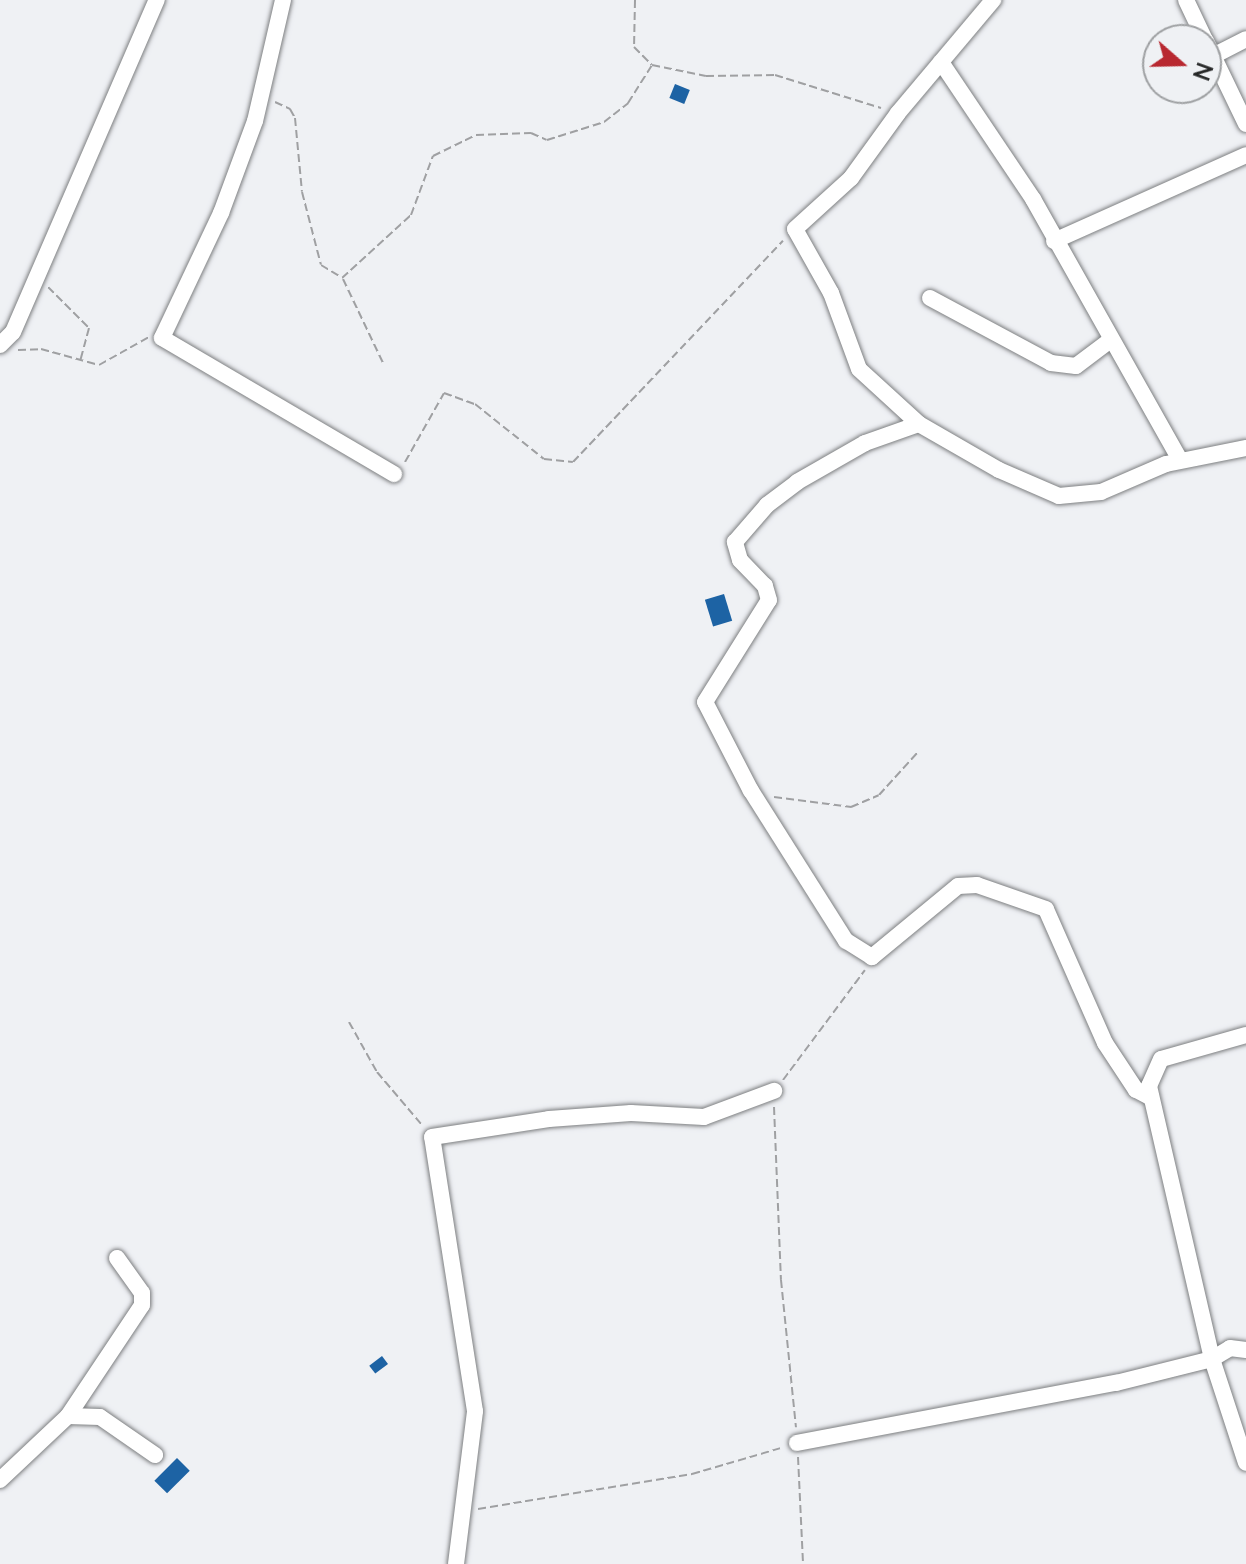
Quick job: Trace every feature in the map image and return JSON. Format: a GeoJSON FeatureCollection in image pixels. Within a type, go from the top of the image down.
{"type":"FeatureCollection","features":[{"type":"Feature","properties":{"kind":"street"},"geometry":{"type":"LineString","coordinates":[[0,345],[13,332],[157,0]]}},
{"type":"Feature","properties":{"kind":"street"},"geometry":{"type":"LineString","coordinates":[[283,0],[262,100],[221,213],[162,338],[394,474]]}},
{"type":"Feature","properties":{"kind":"street"},"geometry":{"type":"LineString","coordinates":[[993,0],[898,113],[851,178],[795,229],[831,293],[859,369],[919,424],[999,470],[1059,496],[1101,492],[1180,460],[1246,448]]}},
{"type":"Feature","properties":{"kind":"street"},"geometry":{"type":"LineString","coordinates":[[1186,0],[1197,24]]}},
{"type":"Feature","properties":{"kind":"street"},"geometry":{"type":"LineString","coordinates":[[1222,43],[1246,39]]}},
{"type":"Feature","properties":{"kind":"street"},"geometry":{"type":"LineString","coordinates":[[941,62],[983,120],[1180,460]]}},
{"type":"Feature","properties":{"kind":"street"},"geometry":{"type":"LineString","coordinates":[[1222,75],[1246,124]]}},
{"type":"Feature","properties":{"kind":"street"},"geometry":{"type":"LineString","coordinates":[[1054,241],[1246,155]]}},
{"type":"Feature","properties":{"kind":"street"},"geometry":{"type":"LineString","coordinates":[[930,298],[1051,363],[1076,366],[1109,341]]}},
{"type":"Feature","properties":{"kind":"street"},"geometry":{"type":"LineString","coordinates":[[919,424],[895,430],[816,468],[767,505],[735,542],[740,560],[765,586],[769,600],[762,618],[711,687],[706,709],[751,791],[846,941],[872,957],[958,886],[977,885],[1046,909],[1105,1043],[1136,1090],[1150,1097]]}},
{"type":"Feature","properties":{"kind":"street"},"geometry":{"type":"LineString","coordinates":[[1246,1035],[1161,1059],[1151,1076],[1150,1097],[1212,1359],[1246,1463]]}},
{"type":"Feature","properties":{"kind":"street"},"geometry":{"type":"LineString","coordinates":[[456,1564],[466,1511],[475,1411],[432,1137],[604,1115],[704,1117],[774,1091]]}},
{"type":"Feature","properties":{"kind":"street"},"geometry":{"type":"LineString","coordinates":[[0,1480],[68,1416],[143,1301],[117,1258]]}},
{"type":"Feature","properties":{"kind":"street"},"geometry":{"type":"LineString","coordinates":[[797,1443],[1116,1383],[1212,1359],[1230,1348],[1246,1350]]}},
{"type":"Feature","properties":{"kind":"street"},"geometry":{"type":"LineString","coordinates":[[68,1416],[100,1417],[155,1455]]}},
{"type":"Feature","properties":{"kind":"path"},"geometry":{"type":"LineString","coordinates":[[635,0],[634,47],[652,65],[706,76],[775,75],[898,113]]}},
{"type":"Feature","properties":{"kind":"path"},"geometry":{"type":"LineString","coordinates":[[342,278],[411,215],[433,156],[476,135],[531,133],[547,140],[604,122],[621,110],[652,65]]}},
{"type":"Feature","properties":{"kind":"path"},"geometry":{"type":"LineString","coordinates":[[262,100],[292,112],[302,192],[321,265],[342,278],[384,365]]}},
{"type":"Feature","properties":{"kind":"path"},"geometry":{"type":"LineString","coordinates":[[394,474],[444,393],[475,404],[544,459],[573,462],[795,229]]}},
{"type":"Feature","properties":{"kind":"path"},"geometry":{"type":"LineString","coordinates":[[37,274],[89,328],[79,363]]}},
{"type":"Feature","properties":{"kind":"path"},"geometry":{"type":"LineString","coordinates":[[0,345],[41,349],[79,363],[104,364],[134,342],[162,338]]}},
{"type":"Feature","properties":{"kind":"path"},"geometry":{"type":"LineString","coordinates":[[751,791],[851,807],[879,795],[918,752]]}},
{"type":"Feature","properties":{"kind":"path"},"geometry":{"type":"LineString","coordinates":[[803,1564],[797,1443],[781,1280],[774,1091],[816,1041],[872,957]]}},
{"type":"Feature","properties":{"kind":"path"},"geometry":{"type":"LineString","coordinates":[[349,1022],[377,1072],[432,1137]]}},
{"type":"Feature","properties":{"kind":"path"},"geometry":{"type":"LineString","coordinates":[[466,1511],[692,1474],[797,1443]]}},
{"type":"Feature","properties":{"kind":"building"},"geometry":{"type":"Polygon","coordinates":[[[675,84],[690,90],[684,104],[669,98],[675,84]]]}},
{"type":"Feature","properties":{"kind":"building"},"geometry":{"type":"Polygon","coordinates":[[[724,594],[732,621],[713,627],[705,600],[724,594]]]}},
{"type":"Feature","properties":{"kind":"building"},"geometry":{"type":"Polygon","coordinates":[[[382,1356],[388,1364],[375,1374],[369,1366],[382,1356]]]}},
{"type":"Feature","properties":{"kind":"building"},"geometry":{"type":"Polygon","coordinates":[[[177,1458],[190,1471],[167,1493],[154,1481],[177,1458]]]}}]}
